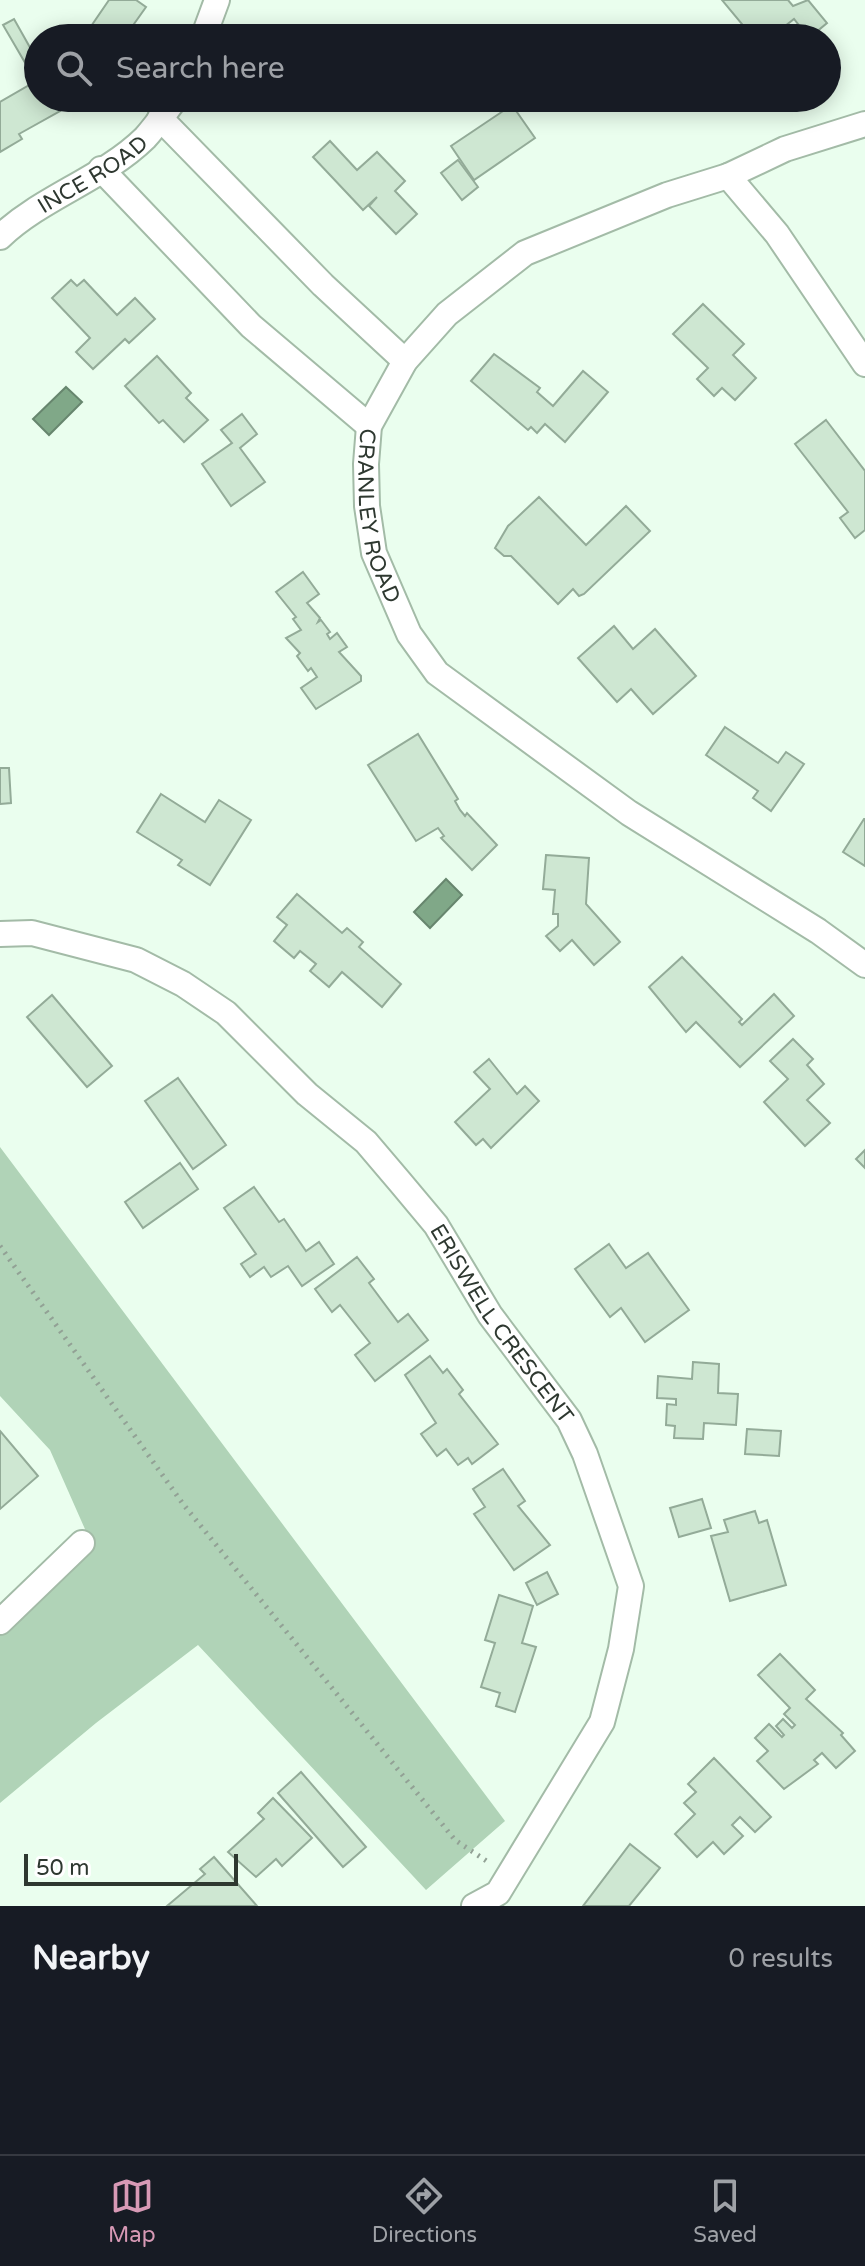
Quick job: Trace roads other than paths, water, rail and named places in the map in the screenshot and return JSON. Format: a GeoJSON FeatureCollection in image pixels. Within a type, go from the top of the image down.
{"type":"FeatureCollection","features":[{"type":"Feature","properties":{"kind":"street"},"geometry":{"type":"LineString","coordinates":[[208,24],[217,0]]}},
{"type":"Feature","properties":{"kind":"street","name":"INCE ROAD"},"geometry":{"type":"LineString","coordinates":[[0,237],[21,217],[101,169],[145,138],[165,112]]}},
{"type":"Feature","properties":{"kind":"street"},"geometry":{"type":"LineString","coordinates":[[160,118],[323,285],[405,361]]}},
{"type":"Feature","properties":{"kind":"street","name":"CRANLEY ROAD"},"geometry":{"type":"LineString","coordinates":[[865,124],[785,149],[728,176],[667,195],[525,253],[447,314],[405,361],[369,426],[367,506],[374,553],[409,634],[437,673],[629,813],[818,931],[865,965]]}},
{"type":"Feature","properties":{"kind":"street"},"geometry":{"type":"LineString","coordinates":[[101,169],[251,326],[369,426]]}},
{"type":"Feature","properties":{"kind":"street"},"geometry":{"type":"LineString","coordinates":[[728,176],[777,234],[865,364]]}},
{"type":"Feature","properties":{"kind":"street","name":"ERISWELL CRESCENT"},"geometry":{"type":"LineString","coordinates":[[0,934],[32,933],[136,960],[183,984],[226,1013],[296,1084],[366,1142],[383,1162],[436,1225],[490,1315],[569,1420],[585,1454],[631,1586],[621,1649],[602,1722],[498,1893],[475,1906]]}},
{"type":"Feature","properties":{"kind":"street"},"geometry":{"type":"LineString","coordinates":[[0,1622],[82,1543]]}}]}
